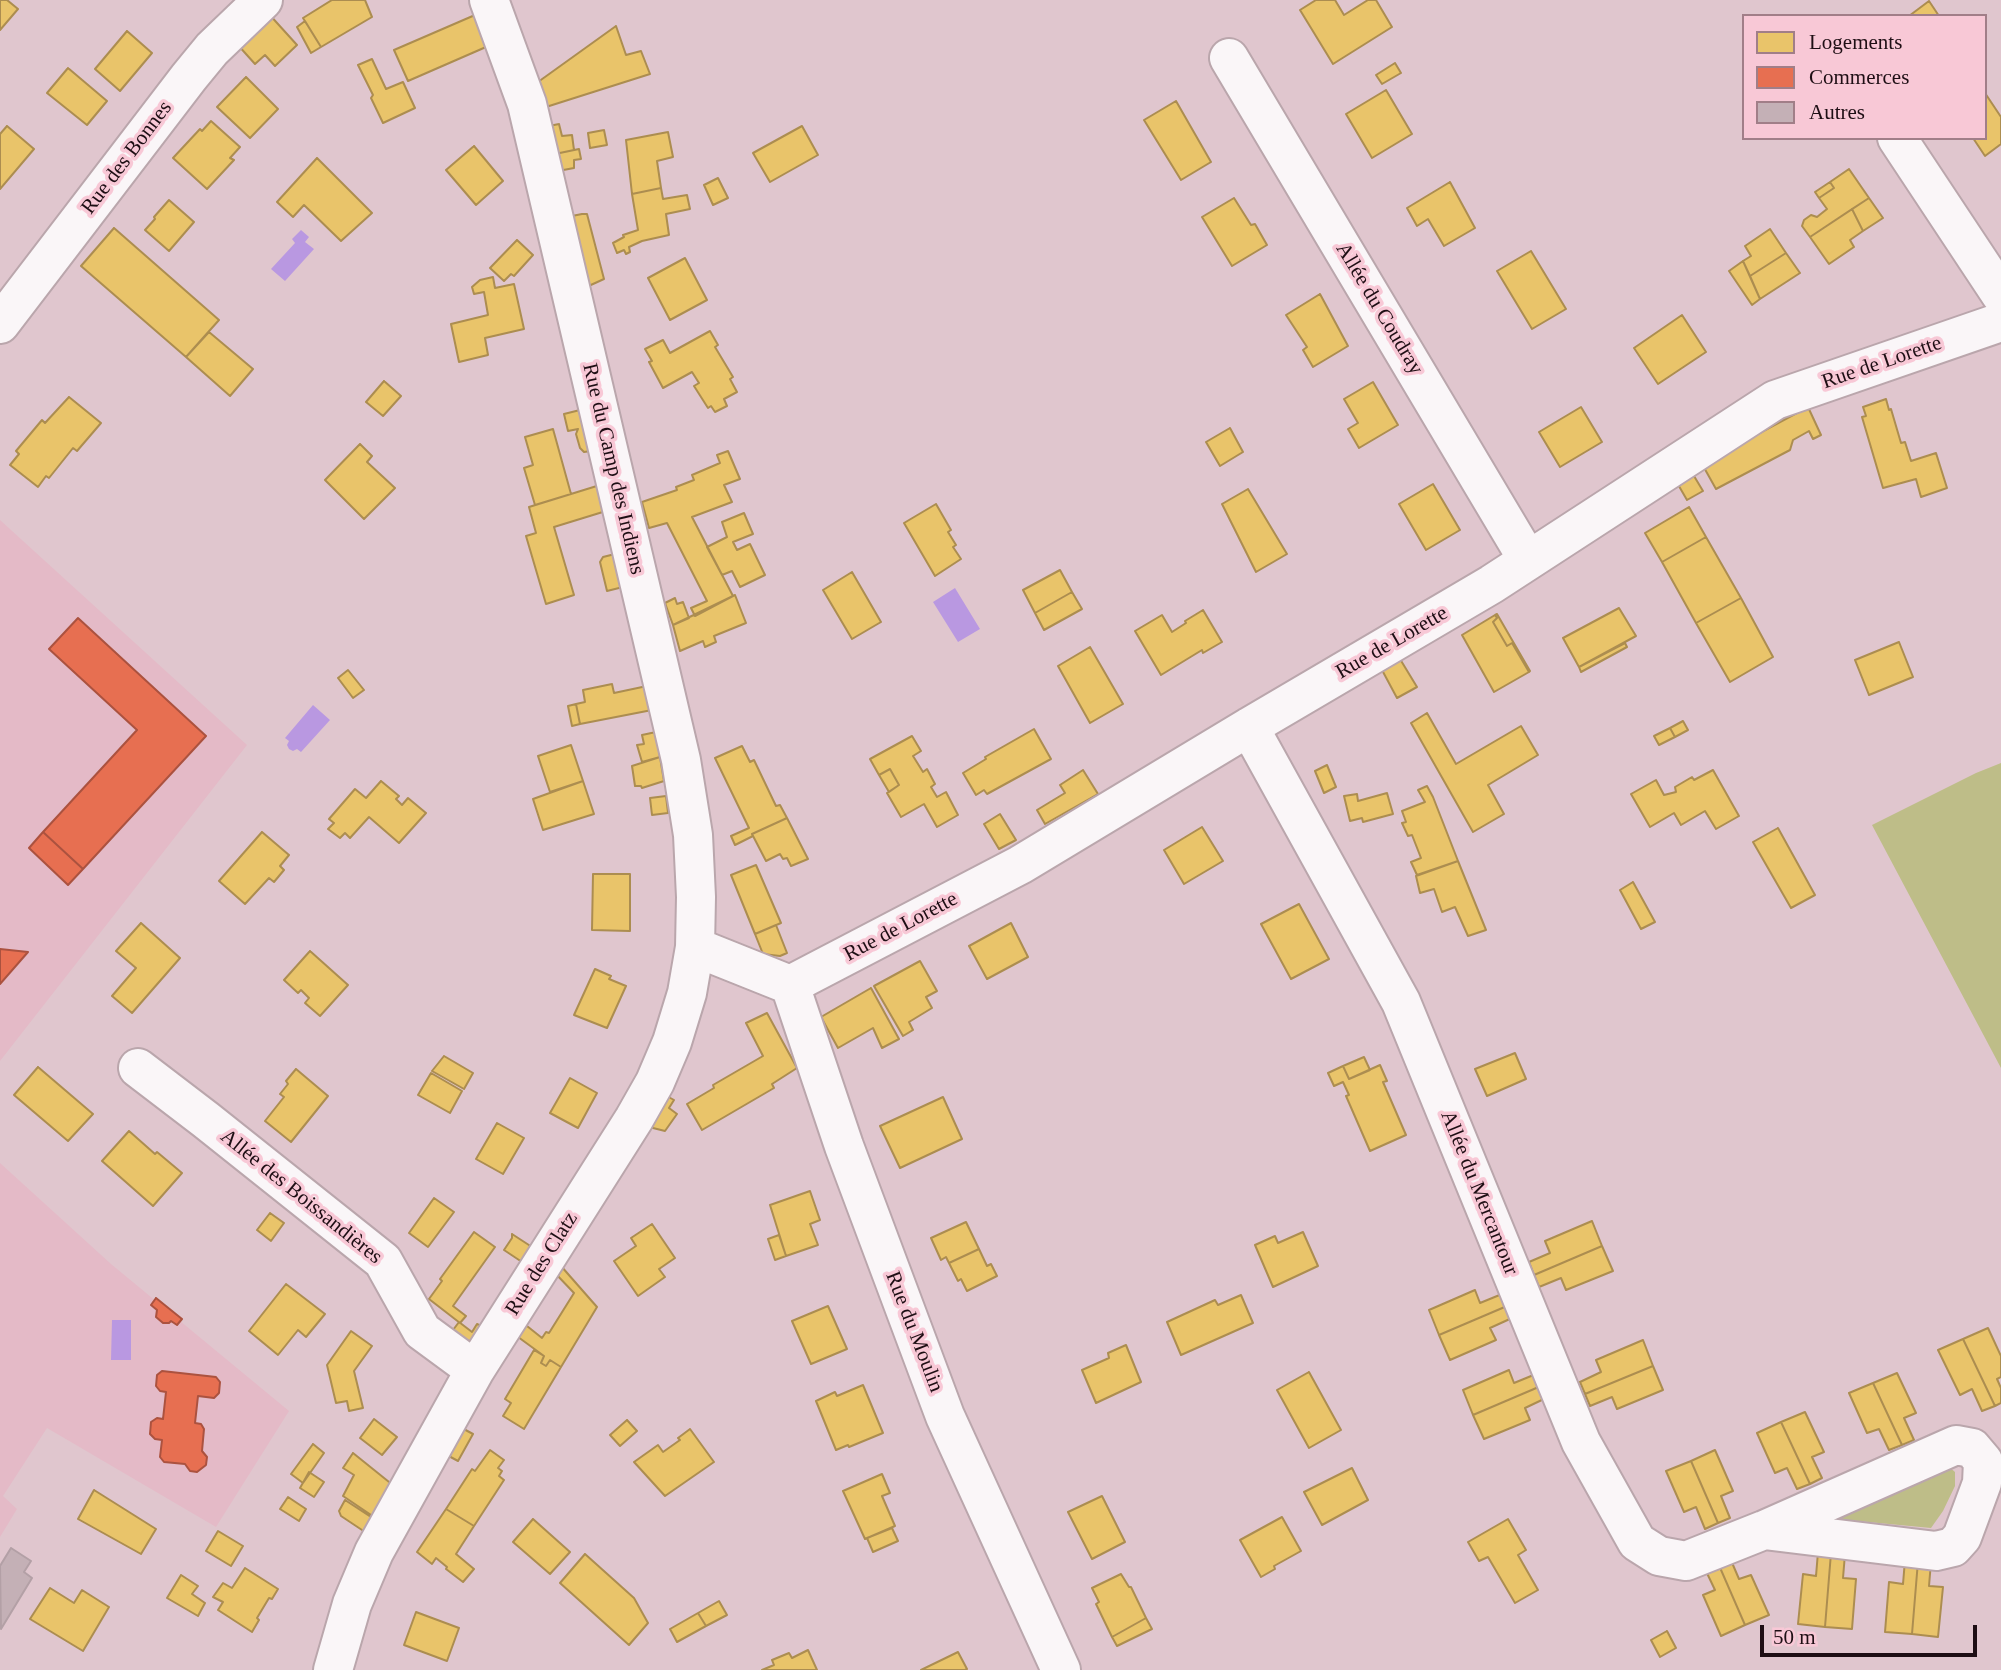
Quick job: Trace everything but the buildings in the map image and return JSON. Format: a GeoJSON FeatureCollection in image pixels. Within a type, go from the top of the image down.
{"type":"FeatureCollection","features":[{"type":"Feature","properties":{"kind":"street","name":"Rue des Bonnes"},"geometry":{"type":"LineString","coordinates":[[0,324],[189,77],[212,49],[263,0]]}},
{"type":"Feature","properties":{"kind":"street","name":"Rue du Camp des Indiens"},"geometry":{"type":"LineString","coordinates":[[489,0],[527,104],[681,760],[693,835],[695,947]]}},
{"type":"Feature","properties":{"kind":"street","name":"Allée du Coudray"},"geometry":{"type":"LineString","coordinates":[[1229,58],[1528,560]]}},
{"type":"Feature","properties":{"kind":"street"},"geometry":{"type":"LineString","coordinates":[[1899,140],[2001,295]]}},
{"type":"Feature","properties":{"kind":"street","name":"Rue de Lorette"},"geometry":{"type":"LineString","coordinates":[[790,985],[1020,865],[1492,584],[1775,400],[2001,322]]}},
{"type":"Feature","properties":{"kind":"street","name":"Allée du Mercantour"},"geometry":{"type":"LineString","coordinates":[[1249,727],[1401,1002],[1581,1443],[1637,1542],[1659,1556],[1686,1561],[1956,1445],[1972,1448],[1983,1461],[1982,1483],[1962,1536],[1953,1547],[1936,1551],[1763,1530]]}},
{"type":"Feature","properties":{"kind":"street"},"geometry":{"type":"LineString","coordinates":[[695,947],[790,985]]}},
{"type":"Feature","properties":{"kind":"street","name":"Rue des Clatz"},"geometry":{"type":"LineString","coordinates":[[333,1670],[352,1604],[374,1552],[475,1370],[655,1082],[672,1042],[687,993],[695,947]]}},
{"type":"Feature","properties":{"kind":"street","name":"Rue du Moulin"},"geometry":{"type":"LineString","coordinates":[[790,985],[844,1146],[945,1416],[1061,1670]]}},
{"type":"Feature","properties":{"kind":"street","name":"Allée des Boissandières"},"geometry":{"type":"LineString","coordinates":[[138,1068],[383,1261],[422,1331],[475,1370]]}},
{"type":"Feature","properties":{"kind":"shaded area"},"geometry":{"type":"Polygon","coordinates":[[[301,230],[309,237],[305,242],[314,249],[285,281],[271,269],[295,243],[292,239],[301,230]]]}},
{"type":"Feature","properties":{"kind":"shaded area"},"geometry":{"type":"Polygon","coordinates":[[[0,520],[247,745],[0,1061],[0,520]]]}},
{"type":"Feature","properties":{"kind":"shaded area"},"geometry":{"type":"Polygon","coordinates":[[[955,588],[980,629],[958,642],[933,602],[955,588]]]}},
{"type":"Feature","properties":{"kind":"shaded area"},"geometry":{"type":"Polygon","coordinates":[[[313,705],[330,720],[301,752],[297,749],[293,751],[289,749],[289,741],[285,738],[313,705]]]}},
{"type":"Feature","properties":{"kind":"shaded area"},"geometry":{"type":"Polygon","coordinates":[[[2001,763],[2001,1068],[1872,825],[2001,763]]]}},
{"type":"Feature","properties":{"kind":"shaded area"},"geometry":{"type":"Polygon","coordinates":[[[0,1163],[111,1264],[289,1411],[216,1527],[47,1428],[3,1496],[17,1509],[0,1537],[0,1163]]]}},
{"type":"Feature","properties":{"kind":"shaded area"},"geometry":{"type":"Polygon","coordinates":[[[112,1320],[131,1320],[131,1360],[111,1360],[112,1320]]]}},
{"type":"Feature","properties":{"kind":"shaded area"},"geometry":{"type":"Polygon","coordinates":[[[1948,1466],[1955,1472],[1955,1486],[1931,1528],[1826,1518],[1948,1466]]]}}]}
